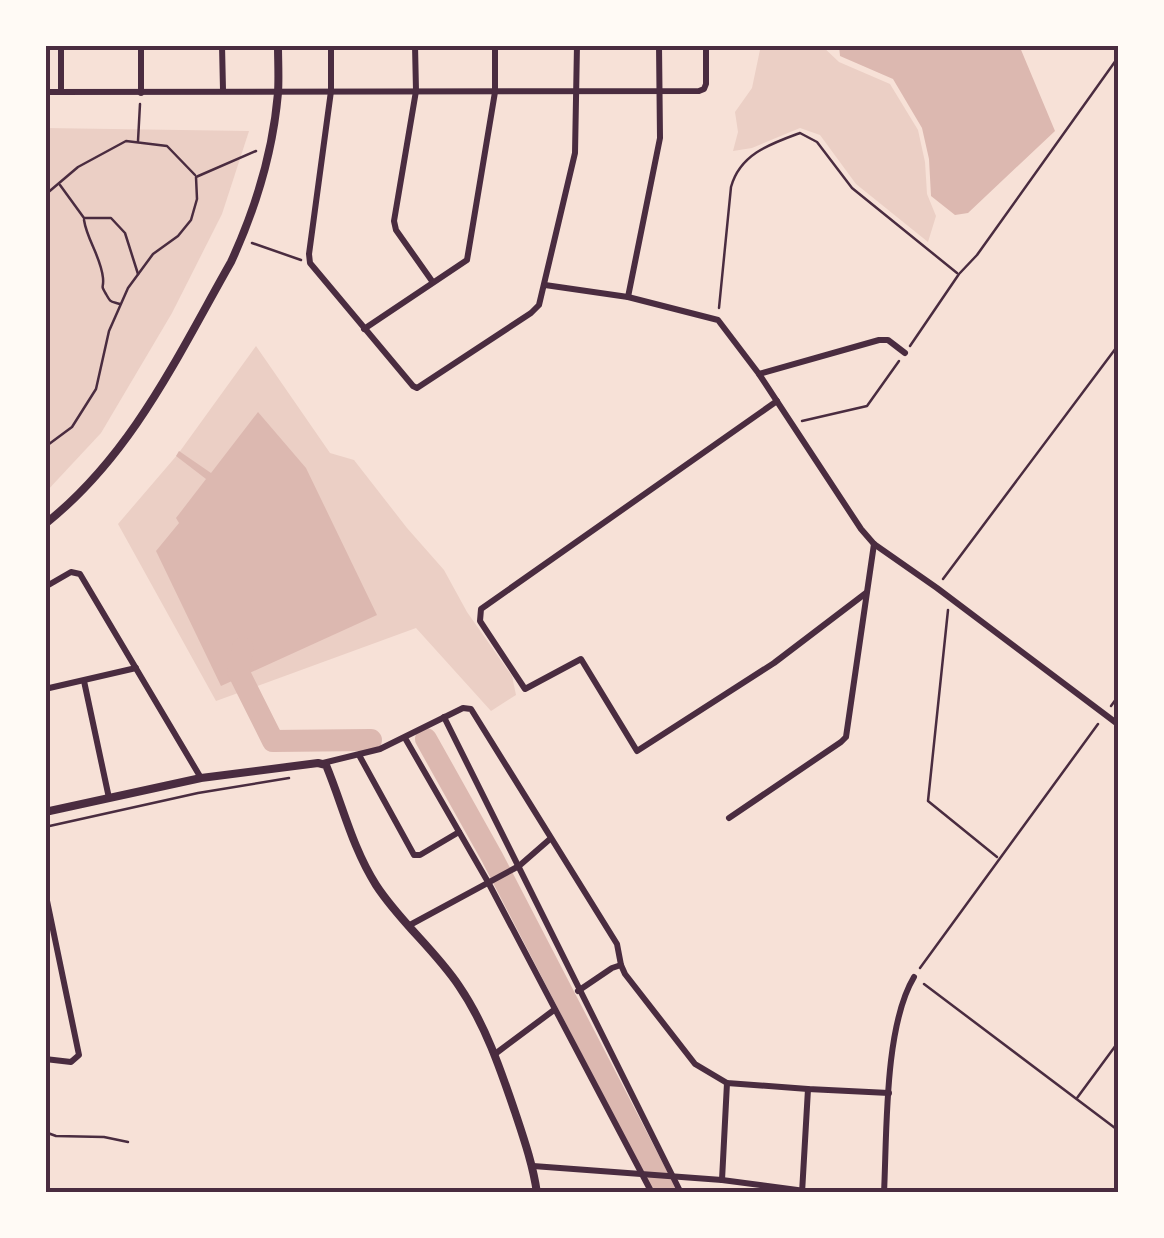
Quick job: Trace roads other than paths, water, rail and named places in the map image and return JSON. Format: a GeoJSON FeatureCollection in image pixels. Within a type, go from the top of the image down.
{"type":"FeatureCollection","features":[{"type":"Feature","properties":{"kind":"street"},"geometry":{"type":"LineString","coordinates":[[60,45],[61,92]]}},
{"type":"Feature","properties":{"kind":"street"},"geometry":{"type":"LineString","coordinates":[[141,45],[141,92]]}},
{"type":"Feature","properties":{"kind":"street"},"geometry":{"type":"LineString","coordinates":[[222,45],[222,90]]}},
{"type":"Feature","properties":{"kind":"street"},"geometry":{"type":"LineString","coordinates":[[45,524],[105,468],[140,420],[231,262],[270,146],[278,91],[278,45]]}},
{"type":"Feature","properties":{"kind":"street"},"geometry":{"type":"LineString","coordinates":[[332,45],[331,91],[310,263],[418,388],[539,305],[575,154],[577,45]]}},
{"type":"Feature","properties":{"kind":"street"},"geometry":{"type":"LineString","coordinates":[[415,45],[416,91],[394,221],[396,230],[432,282]]}},
{"type":"Feature","properties":{"kind":"street"},"geometry":{"type":"LineString","coordinates":[[364,329],[464,263],[468,256],[496,92],[496,45]]}},
{"type":"Feature","properties":{"kind":"street"},"geometry":{"type":"LineString","coordinates":[[628,298],[660,138],[660,45]]}},
{"type":"Feature","properties":{"kind":"street"},"geometry":{"type":"LineString","coordinates":[[45,92],[699,91],[706,84],[706,45]]}},
{"type":"Feature","properties":{"kind":"street"},"geometry":{"type":"LineString","coordinates":[[545,285],[628,298],[718,320],[874,544],[1119,725]]}},
{"type":"Feature","properties":{"kind":"street"},"geometry":{"type":"LineString","coordinates":[[759,374],[880,340],[888,340],[906,353]]}},
{"type":"Feature","properties":{"kind":"street"},"geometry":{"type":"LineString","coordinates":[[777,401],[481,609],[480,621],[525,689],[580,659],[637,750],[774,663],[866,593]]}},
{"type":"Feature","properties":{"kind":"street"},"geometry":{"type":"LineString","coordinates":[[729,818],[846,737],[874,544]]}},
{"type":"Feature","properties":{"kind":"street"},"geometry":{"type":"LineString","coordinates":[[45,587],[71,572],[80,574],[201,778]]}},
{"type":"Feature","properties":{"kind":"street"},"geometry":{"type":"LineString","coordinates":[[45,689],[136,668]]}},
{"type":"Feature","properties":{"kind":"street"},"geometry":{"type":"LineString","coordinates":[[84,681],[109,798]]}},
{"type":"Feature","properties":{"kind":"street"},"geometry":{"type":"LineString","coordinates":[[45,812],[201,778],[359,755],[405,738],[466,707],[473,711],[617,944],[625,974],[695,1064],[727,1083],[889,1092]]}},
{"type":"Feature","properties":{"kind":"street"},"geometry":{"type":"LineString","coordinates":[[444,718],[681,1193]]}},
{"type":"Feature","properties":{"kind":"street"},"geometry":{"type":"LineString","coordinates":[[405,738],[488,882],[652,1193]]}},
{"type":"Feature","properties":{"kind":"street"},"geometry":{"type":"LineString","coordinates":[[359,755],[414,855],[459,832]]}},
{"type":"Feature","properties":{"kind":"street"},"geometry":{"type":"LineString","coordinates":[[322,763],[328,768],[341,812],[376,884],[458,984],[495,1054],[533,1166],[538,1193]]}},
{"type":"Feature","properties":{"kind":"street"},"geometry":{"type":"LineString","coordinates":[[408,926],[519,866],[550,840]]}},
{"type":"Feature","properties":{"kind":"street"},"geometry":{"type":"LineString","coordinates":[[45,891],[79,1055],[70,1062],[45,1059]]}},
{"type":"Feature","properties":{"kind":"street"},"geometry":{"type":"LineString","coordinates":[[578,991],[621,965]]}},
{"type":"Feature","properties":{"kind":"street"},"geometry":{"type":"LineString","coordinates":[[884,1193],[894,1034],[914,977]]}},
{"type":"Feature","properties":{"kind":"street"},"geometry":{"type":"LineString","coordinates":[[495,1054],[554,1010]]}},
{"type":"Feature","properties":{"kind":"street"},"geometry":{"type":"LineString","coordinates":[[722,1180],[727,1083]]}},
{"type":"Feature","properties":{"kind":"street"},"geometry":{"type":"LineString","coordinates":[[802,1191],[808,1090]]}},
{"type":"Feature","properties":{"kind":"street"},"geometry":{"type":"LineString","coordinates":[[533,1166],[722,1180],[820,1193]]}},
{"type":"Feature","properties":{"kind":"waterway"},"geometry":{"type":"LineString","coordinates":[[243,648],[238,671],[273,741],[371,740]]}},
{"type":"Feature","properties":{"kind":"waterway"},"geometry":{"type":"LineString","coordinates":[[426,739],[492,857],[666,1193]]}}]}
